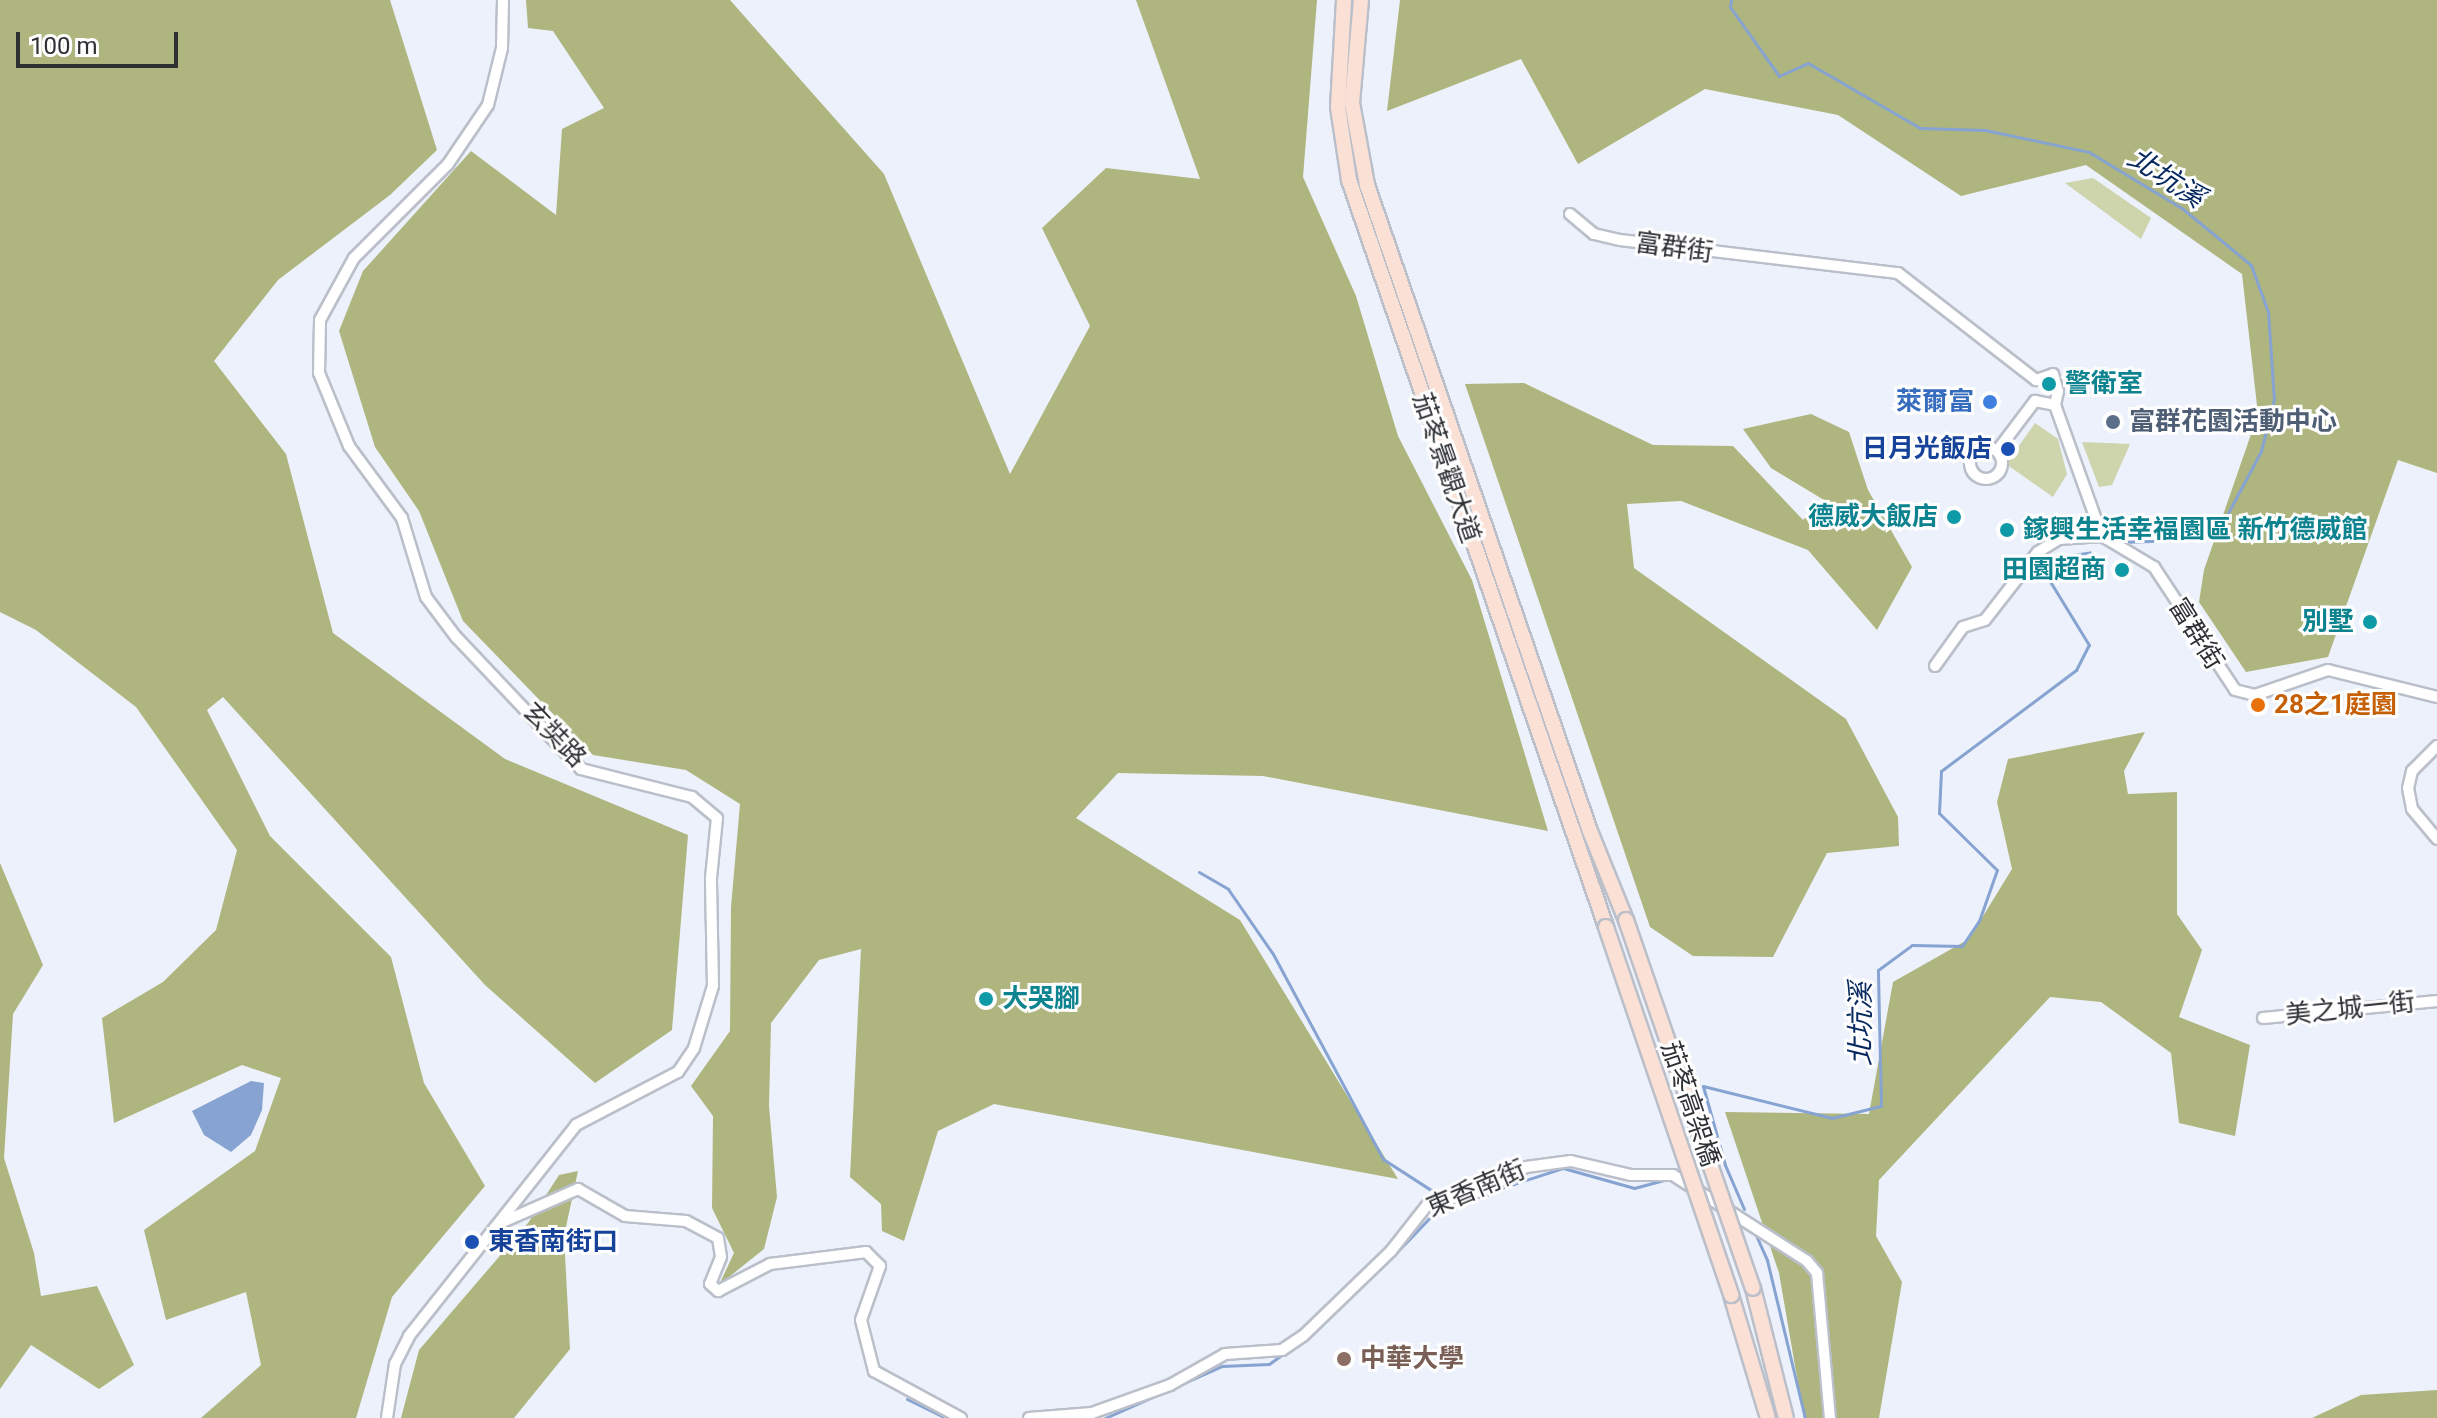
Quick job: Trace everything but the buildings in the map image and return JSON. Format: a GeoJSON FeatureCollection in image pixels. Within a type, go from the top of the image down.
{"type":"FeatureCollection","features":[{"type":"Feature","properties":{"kind":"street","name":"玄奘路"},"geometry":{"type":"LineString","coordinates":[[387,1418],[395,1364],[409,1336],[503,1222],[576,1125],[678,1072],[694,1048],[713,986],[711,878],[717,818],[692,797],[581,769],[456,637],[426,597],[402,518],[349,446],[319,373],[320,320],[354,258],[448,164],[488,105],[502,48],[503,0]]}},
{"type":"Feature","properties":{"kind":"street","name":"茄苳景觀大道"},"geometry":{"type":"LineString","coordinates":[[1344,0],[1338,107],[1349,180],[1606,927]]}},
{"type":"Feature","properties":{"kind":"street","name":"茄苳景觀大道"},"geometry":{"type":"LineString","coordinates":[[1361,0],[1352,103],[1367,185],[1580,802],[1626,920]]}},
{"type":"Feature","properties":{"kind":"street","name":"富群街"},"geometry":{"type":"LineString","coordinates":[[1570,214],[1594,234],[1620,240],[1898,273],[2036,380]]}},
{"type":"Feature","properties":{"kind":"street"},"geometry":{"type":"LineString","coordinates":[[1935,666],[1963,627],[1985,620],[2038,552],[2059,539],[2102,536],[2055,405],[2058,391],[2053,374],[2036,380],[2042,399],[2055,405]]}},
{"type":"Feature","properties":{"kind":"street"},"geometry":{"type":"LineString","coordinates":[[1997,451],[2030,405],[2042,399]]}},
{"type":"Feature","properties":{"kind":"street","name":"富群街"},"geometry":{"type":"LineString","coordinates":[[2102,536],[2154,567],[2235,690],[2255,695],[2328,670],[2437,697]]}},
{"type":"Feature","properties":{"kind":"street"},"geometry":{"type":"LineString","coordinates":[[2437,746],[2412,771],[2408,799],[2437,839]]}},
{"type":"Feature","properties":{"kind":"street","name":"茄苳高架橋"},"geometry":{"type":"LineString","coordinates":[[1626,920],[1753,1288],[1786,1418]]}},
{"type":"Feature","properties":{"kind":"street","name":"茄苳高架橋"},"geometry":{"type":"LineString","coordinates":[[1606,927],[1731,1295],[1768,1418]]}},
{"type":"Feature","properties":{"kind":"street","name":"美之城一街"},"geometry":{"type":"LineString","coordinates":[[2263,1018],[2437,1001]]}},
{"type":"Feature","properties":{"kind":"street","name":"東香南街"},"geometry":{"type":"LineString","coordinates":[[1029,1418],[1092,1413],[1170,1385],[1225,1354],[1282,1350],[1303,1336],[1391,1251],[1428,1204],[1472,1195],[1549,1161],[1631,1175],[1673,1175],[1807,1261],[1817,1273],[1830,1418]]}},
{"type":"Feature","properties":{"kind":"street"},"geometry":{"type":"LineString","coordinates":[[503,1222],[578,1189],[625,1216],[686,1221],[718,1238],[721,1257],[710,1284],[718,1291],[770,1264],[866,1252],[880,1266],[880,1280],[861,1320],[874,1371],[961,1418]]}},
{"type":"Feature","properties":{"kind":"green space"},"geometry":{"type":"Polygon","coordinates":[[[0,0],[390,0],[437,150],[390,195],[278,280],[214,361],[286,454],[333,633],[505,759],[688,835],[672,1030],[595,1083],[485,985],[223,697],[207,710],[270,836],[391,957],[424,1083],[485,1186],[392,1297],[356,1418],[201,1418],[261,1365],[246,1292],[166,1320],[144,1230],[255,1151],[281,1078],[242,1065],[114,1123],[102,1018],[163,982],[216,930],[237,850],[136,707],[36,630],[0,612],[0,0]]]}},
{"type":"Feature","properties":{"kind":"green space"},"geometry":{"type":"Polygon","coordinates":[[[526,0],[730,0],[884,174],[1010,474],[1090,326],[1042,228],[1106,168],[1200,179],[1136,0],[1317,0],[1303,177],[1356,296],[1398,436],[1472,580],[1548,831],[1263,776],[1118,773],[1076,818],[1240,920],[1398,1179],[994,1104],[938,1131],[904,1241],[882,1231],[881,1204],[850,1177],[861,949],[819,960],[771,1023],[769,1106],[777,1197],[764,1249],[719,1285],[734,1253],[712,1208],[713,1116],[691,1086],[730,1031],[731,907],[740,804],[686,770],[593,755],[463,621],[419,511],[375,447],[339,331],[363,271],[471,151],[556,215],[562,129],[604,108],[553,31],[528,28],[526,0]]]}},
{"type":"Feature","properties":{"kind":"green space"},"geometry":{"type":"Polygon","coordinates":[[[1400,0],[2437,0],[2437,473],[2398,460],[2328,657],[2246,672],[2199,602],[2204,570],[2258,414],[2242,274],[2086,165],[1961,196],[1838,115],[1705,89],[1578,164],[1521,59],[1387,111],[1400,0]]]}},
{"type":"Feature","properties":{"kind":"green space"},"geometry":{"type":"Polygon","coordinates":[[[2093,178],[2151,218],[2141,239],[2065,183],[2093,178]]]}},
{"type":"Feature","properties":{"kind":"green space"},"geometry":{"type":"Polygon","coordinates":[[[1524,383],[1653,445],[1733,446],[1803,520],[1824,500],[1771,468],[1743,429],[1811,414],[1849,432],[1868,490],[1912,567],[1877,630],[1808,550],[1681,501],[1627,504],[1634,568],[1846,719],[1898,817],[1899,846],[1827,853],[1773,957],[1693,956],[1650,927],[1465,384],[1524,383]]]}},
{"type":"Feature","properties":{"kind":"green space"},"geometry":{"type":"Polygon","coordinates":[[[2035,423],[2058,439],[2067,474],[2053,497],[2006,464],[2035,423]]]}},
{"type":"Feature","properties":{"kind":"green space"},"geometry":{"type":"Polygon","coordinates":[[[2082,442],[2130,444],[2112,485],[2099,487],[2082,442]]]}},
{"type":"Feature","properties":{"kind":"green space"},"geometry":{"type":"Polygon","coordinates":[[[2145,732],[2124,771],[2128,794],[2177,792],[2177,914],[2202,950],[2179,1017],[2250,1045],[2235,1136],[2179,1123],[2171,1053],[2101,1002],[2050,997],[1879,1180],[1876,1236],[1902,1282],[1879,1418],[1804,1418],[1779,1273],[1725,1112],[1869,1114],[1893,982],[1969,939],[2012,869],[1997,802],[2008,759],[2145,732]]]}},
{"type":"Feature","properties":{"kind":"green space"},"geometry":{"type":"Polygon","coordinates":[[[0,863],[43,965],[13,1014],[4,1158],[34,1253],[41,1296],[97,1286],[134,1365],[99,1389],[31,1345],[0,1389],[0,863]]]}},
{"type":"Feature","properties":{"kind":"green space"},"geometry":{"type":"Polygon","coordinates":[[[578,1171],[564,1236],[570,1349],[514,1418],[401,1418],[419,1350],[528,1223],[559,1175],[578,1171]]]}},
{"type":"Feature","properties":{"kind":"green space"},"geometry":{"type":"Polygon","coordinates":[[[2437,1390],[2437,1418],[2312,1418],[2361,1395],[2437,1390]]]}},
{"type":"Feature","properties":{"kind":"water"},"geometry":{"type":"Polygon","coordinates":[[[251,1081],[264,1083],[262,1110],[251,1135],[231,1152],[204,1135],[192,1111],[251,1081]]]}},
{"type":"Feature","properties":{"kind":"waterway","name":"北坑溪"},"geometry":{"type":"LineString","coordinates":[[1731,0],[1730,7],[1779,76],[1808,63],[1920,128],[1985,130],[2089,152],[2183,209],[2251,265],[2268,312],[2274,399],[2261,451],[2219,530],[2180,540],[2121,542]]}},
{"type":"Feature","properties":{"kind":"waterway","name":"北坑溪"},"geometry":{"type":"LineString","coordinates":[[1744,1209],[1725,1165],[1703,1086],[1832,1118],[1881,1106],[1878,970],[1912,945],[1962,946],[1979,921],[1997,870],[1939,813],[1941,771],[2076,670],[2089,645],[2051,583],[2054,558],[2090,552]]}},
{"type":"Feature","properties":{"kind":"waterway"},"geometry":{"type":"LineString","coordinates":[[1199,872],[1228,889],[1273,954],[1383,1159],[1434,1192]]}},
{"type":"Feature","properties":{"kind":"waterway"},"geometry":{"type":"LineString","coordinates":[[1495,1190],[1563,1168],[1634,1188],[1664,1180]]}},
{"type":"Feature","properties":{"kind":"waterway"},"geometry":{"type":"LineString","coordinates":[[1396,1253],[1435,1212],[1461,1201]]}},
{"type":"Feature","properties":{"kind":"waterway","name":"北坑溪"},"geometry":{"type":"LineString","coordinates":[[1755,1233],[1767,1260],[1805,1418]]}},
{"type":"Feature","properties":{"kind":"waterway"},"geometry":{"type":"LineString","coordinates":[[1182,1384],[1222,1366],[1269,1364],[1283,1354]]}},
{"type":"Feature","properties":{"kind":"waterway"},"geometry":{"type":"LineString","coordinates":[[1105,1418],[1157,1395]]}},
{"type":"Feature","properties":{"kind":"waterway"},"geometry":{"type":"LineString","coordinates":[[907,1399],[946,1418]]}},
{"type":"Feature","properties":{"kind":"place","name":"警衛室"},"geometry":{"type":"Point","coordinates":[2049,384]}},
{"type":"Feature","properties":{"kind":"place","name":"萊爾富"},"geometry":{"type":"Point","coordinates":[1990,402]}},
{"type":"Feature","properties":{"kind":"place","name":"富群花園活動中心"},"geometry":{"type":"Point","coordinates":[2113,422]}},
{"type":"Feature","properties":{"kind":"place","name":"日月光飯店"},"geometry":{"type":"Point","coordinates":[2008,449]}},
{"type":"Feature","properties":{"kind":"place","name":"德威大飯店"},"geometry":{"type":"Point","coordinates":[1954,517]}},
{"type":"Feature","properties":{"kind":"place","name":"鎵興生活幸福園區 新竹德威館"},"geometry":{"type":"Point","coordinates":[2007,530]}},
{"type":"Feature","properties":{"kind":"place","name":"田園超商"},"geometry":{"type":"Point","coordinates":[2122,570]}},
{"type":"Feature","properties":{"kind":"place","name":"別墅"},"geometry":{"type":"Point","coordinates":[2370,622]}},
{"type":"Feature","properties":{"kind":"place","name":"28之1庭園"},"geometry":{"type":"Point","coordinates":[2258,705]}},
{"type":"Feature","properties":{"kind":"place","name":"大哭腳"},"geometry":{"type":"Point","coordinates":[986,999]}},
{"type":"Feature","properties":{"kind":"place","name":"東香南街口"},"geometry":{"type":"Point","coordinates":[472,1242]}},
{"type":"Feature","properties":{"kind":"place","name":"中華大學"},"geometry":{"type":"Point","coordinates":[1344,1359]}}]}
